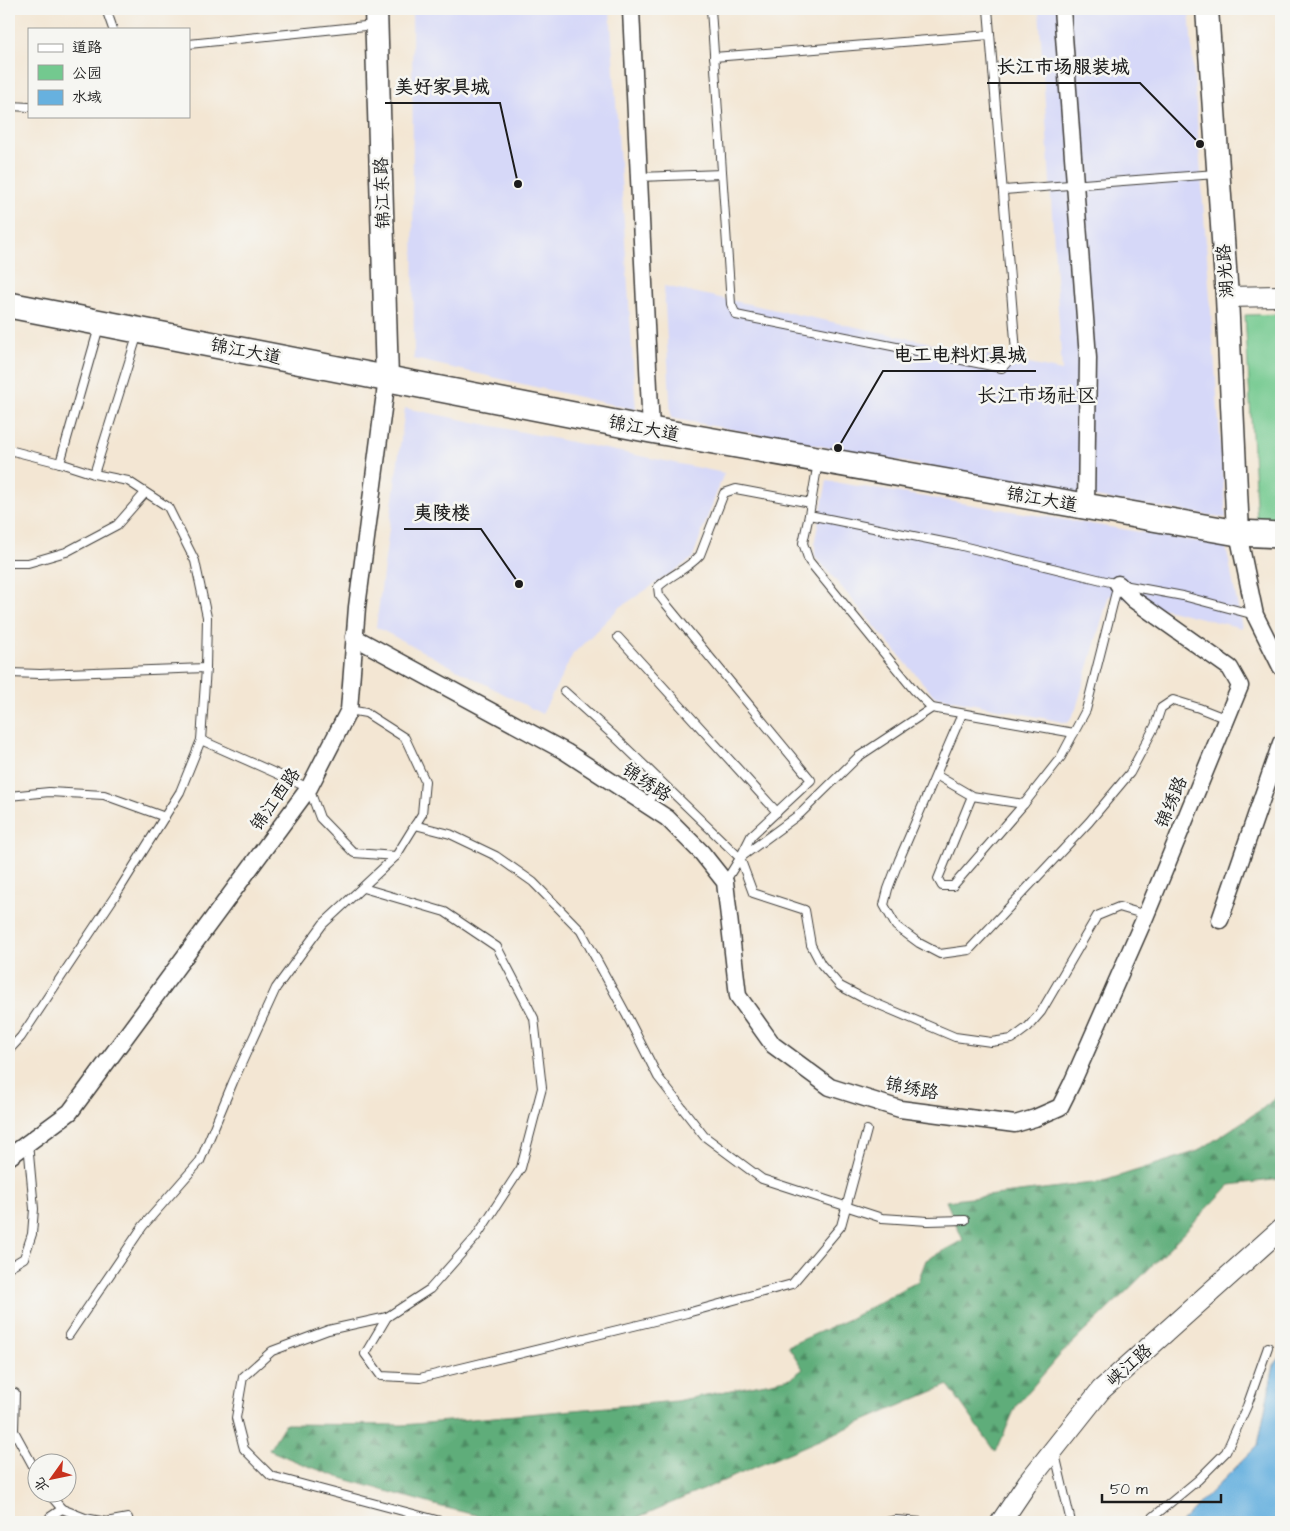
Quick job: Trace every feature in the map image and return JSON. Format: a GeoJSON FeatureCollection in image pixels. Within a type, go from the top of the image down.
{"type":"FeatureCollection","features":[{"type":"Feature","properties":{"kind":"main road","name":"湖光路"},"geometry":{"type":"LineString","coordinates":[[1207,9],[1227,297],[1238,533]]}},
{"type":"Feature","properties":{"kind":"main road","name":"锦江东路"},"geometry":{"type":"LineString","coordinates":[[376,17],[387,378]]}},
{"type":"Feature","properties":{"kind":"main road","name":"锦江大道"},"geometry":{"type":"LineString","coordinates":[[9,305],[651,430],[1238,533],[1281,535]]}},
{"type":"Feature","properties":{"kind":"street"},"geometry":{"type":"LineString","coordinates":[[1062,9],[1088,358],[1086,506]]}},
{"type":"Feature","properties":{"kind":"street"},"geometry":{"type":"LineString","coordinates":[[631,10],[651,430]]}},
{"type":"Feature","properties":{"kind":"street"},"geometry":{"type":"LineString","coordinates":[[1227,297],[1281,296]]}},
{"type":"Feature","properties":{"kind":"street","name":"锦江西路"},"geometry":{"type":"LineString","coordinates":[[9,1157],[70,1112],[309,788],[349,710],[356,607],[387,378]]}},
{"type":"Feature","properties":{"kind":"street"},"geometry":{"type":"LineString","coordinates":[[1238,533],[1255,616],[1281,667]]}},
{"type":"Feature","properties":{"kind":"street","name":"锦绣路"},"geometry":{"type":"LineString","coordinates":[[354,637],[566,752],[667,818],[702,853],[725,882],[738,996],[773,1045],[830,1087],[900,1109],[1014,1124],[1035,1118],[1060,1106],[1072,1083],[1146,915],[1240,686],[1230,668],[1134,600],[1118,584]]}},
{"type":"Feature","properties":{"kind":"street"},"geometry":{"type":"LineString","coordinates":[[1220,920],[1281,743]]}},
{"type":"Feature","properties":{"kind":"street","name":"峡江路"},"geometry":{"type":"LineString","coordinates":[[1001,1522],[1028,1482],[1101,1390],[1281,1228]]}},
{"type":"Feature","properties":{"kind":"lane"},"geometry":{"type":"LineString","coordinates":[[106,9],[113,28]]}},
{"type":"Feature","properties":{"kind":"lane"},"geometry":{"type":"LineString","coordinates":[[711,9],[731,304],[736,315],[1002,368],[1016,352],[988,9]]}},
{"type":"Feature","properties":{"kind":"lane"},"geometry":{"type":"LineString","coordinates":[[190,44],[376,17]]}},
{"type":"Feature","properties":{"kind":"lane"},"geometry":{"type":"LineString","coordinates":[[714,57],[990,35]]}},
{"type":"Feature","properties":{"kind":"lane"},"geometry":{"type":"LineString","coordinates":[[9,104],[11,106],[28,107]]}},
{"type":"Feature","properties":{"kind":"lane"},"geometry":{"type":"LineString","coordinates":[[639,178],[722,174]]}},
{"type":"Feature","properties":{"kind":"lane"},"geometry":{"type":"LineString","coordinates":[[1004,190],[1218,174]]}},
{"type":"Feature","properties":{"kind":"lane"},"geometry":{"type":"LineString","coordinates":[[60,463],[101,323]]}},
{"type":"Feature","properties":{"kind":"lane"},"geometry":{"type":"LineString","coordinates":[[94,474],[139,330]]}},
{"type":"Feature","properties":{"kind":"lane"},"geometry":{"type":"LineString","coordinates":[[9,450],[94,474],[128,481],[168,507],[195,562],[207,617],[201,740],[180,792],[109,907],[21,1037],[9,1050]]}},
{"type":"Feature","properties":{"kind":"lane"},"geometry":{"type":"LineString","coordinates":[[819,459],[804,543],[809,561],[914,690],[932,708],[1074,733]]}},
{"type":"Feature","properties":{"kind":"lane"},"geometry":{"type":"LineString","coordinates":[[725,882],[751,836],[811,780],[666,604],[659,595],[658,587],[664,581],[694,562],[700,555],[724,493],[736,489],[811,503]]}},
{"type":"Feature","properties":{"kind":"lane"},"geometry":{"type":"LineString","coordinates":[[9,563],[28,563],[66,552],[117,525],[145,493]]}},
{"type":"Feature","properties":{"kind":"lane"},"geometry":{"type":"LineString","coordinates":[[809,515],[958,545],[1118,584],[1183,596],[1255,616]]}},
{"type":"Feature","properties":{"kind":"lane"},"geometry":{"type":"LineString","coordinates":[[972,796],[938,879],[942,886],[953,886],[1024,804],[1061,757],[1086,710],[1118,584]]}},
{"type":"Feature","properties":{"kind":"lane"},"geometry":{"type":"LineString","coordinates":[[618,637],[777,812]]}},
{"type":"Feature","properties":{"kind":"lane"},"geometry":{"type":"LineString","coordinates":[[9,673],[40,674],[206,668]]}},
{"type":"Feature","properties":{"kind":"lane"},"geometry":{"type":"LineString","coordinates":[[564,691],[614,736],[740,858],[753,893],[805,910],[811,945],[821,964],[840,986],[863,998],[955,1037],[991,1042],[1012,1039],[1028,1027],[1041,1012],[1097,916],[1119,907],[1146,915]]}},
{"type":"Feature","properties":{"kind":"lane"},"geometry":{"type":"LineString","coordinates":[[962,714],[896,867],[884,906],[896,926],[919,943],[940,954],[969,950],[1089,822],[1130,773],[1155,726],[1161,708],[1173,700],[1199,708],[1227,720]]}},
{"type":"Feature","properties":{"kind":"lane"},"geometry":{"type":"LineString","coordinates":[[740,858],[801,812],[858,757],[932,708]]}},
{"type":"Feature","properties":{"kind":"lane"},"geometry":{"type":"LineString","coordinates":[[70,1335],[143,1226],[200,1161],[233,1082],[276,988],[323,924],[396,856],[422,814],[425,781],[405,738],[366,713],[349,710]]}},
{"type":"Feature","properties":{"kind":"lane"},"geometry":{"type":"LineString","coordinates":[[201,740],[309,788],[320,818],[354,852],[396,856]]}},
{"type":"Feature","properties":{"kind":"lane"},"geometry":{"type":"LineString","coordinates":[[936,775],[972,796],[1024,804]]}},
{"type":"Feature","properties":{"kind":"lane"},"geometry":{"type":"LineString","coordinates":[[646,804],[662,783]]}},
{"type":"Feature","properties":{"kind":"lane"},"geometry":{"type":"LineString","coordinates":[[9,796],[49,792],[104,795],[164,817]]}},
{"type":"Feature","properties":{"kind":"lane"},"geometry":{"type":"LineString","coordinates":[[415,825],[450,834],[496,856],[533,882],[581,931],[658,1076],[704,1136],[762,1179],[882,1218],[928,1221],[965,1220]]}},
{"type":"Feature","properties":{"kind":"lane"},"geometry":{"type":"LineString","coordinates":[[363,888],[445,912],[497,947],[534,1018],[542,1088],[521,1168],[476,1237],[430,1289],[387,1316],[328,1330],[272,1351],[243,1377],[236,1418],[244,1450],[271,1476],[444,1522]]}},
{"type":"Feature","properties":{"kind":"lane"},"geometry":{"type":"LineString","coordinates":[[387,1316],[365,1354],[381,1376],[420,1378],[687,1313],[792,1284],[841,1226],[867,1130]]}},
{"type":"Feature","properties":{"kind":"lane"},"geometry":{"type":"LineString","coordinates":[[9,1267],[24,1258],[32,1234],[34,1209],[28,1143]]}},
{"type":"Feature","properties":{"kind":"lane"},"geometry":{"type":"LineString","coordinates":[[1147,1522],[1198,1480],[1226,1452],[1247,1406],[1268,1347]]}},
{"type":"Feature","properties":{"kind":"lane"},"geometry":{"type":"LineString","coordinates":[[9,1391],[15,1394],[14,1431],[28,1457]]}},
{"type":"Feature","properties":{"kind":"lane"},"geometry":{"type":"LineString","coordinates":[[1054,1450],[1071,1522]]}},
{"type":"Feature","properties":{"kind":"lane"},"geometry":{"type":"LineString","coordinates":[[58,1504],[62,1509],[85,1518],[106,1522],[128,1518],[129,1522]]}},
{"type":"Feature","properties":{"kind":"lane"},"geometry":{"type":"LineString","coordinates":[[49,1522],[50,1517],[62,1509]]}},
{"type":"Feature","properties":{"kind":"lane"},"geometry":{"type":"LineString","coordinates":[[887,1522],[896,1520],[920,1522]]}},
{"type":"Feature","properties":{"kind":"shaded area"},"geometry":{"type":"Polygon","coordinates":[[[412,9],[610,9],[636,410],[414,359],[412,9]]]}},
{"type":"Feature","properties":{"kind":"shaded area"},"geometry":{"type":"Polygon","coordinates":[[[1039,9],[1189,9],[1226,518],[1063,492],[671,418],[664,286],[1062,371],[1039,9]]]}},
{"type":"Feature","properties":{"kind":"shaded area"},"geometry":{"type":"Polygon","coordinates":[[[405,408],[724,473],[692,559],[619,608],[573,654],[542,714],[376,627],[405,408]]]}},
{"type":"Feature","properties":{"kind":"shaded area"},"geometry":{"type":"Polygon","coordinates":[[[827,481],[1226,546],[1242,628],[1109,595],[1076,709],[1068,723],[934,696],[815,556],[815,539],[827,481]]]}},
{"type":"Feature","properties":{"kind":"green space"},"geometry":{"type":"Polygon","coordinates":[[[1281,314],[1281,521],[1257,521],[1245,315],[1281,314]]]}},
{"type":"Feature","properties":{"kind":"green space"},"geometry":{"type":"Polygon","coordinates":[[[1281,1093],[1281,1179],[1230,1185],[1137,1281],[1060,1355],[1016,1406],[996,1452],[948,1385],[627,1522],[506,1522],[442,1507],[341,1478],[269,1450],[285,1424],[403,1425],[676,1401],[791,1378],[803,1369],[788,1346],[849,1319],[918,1281],[926,1260],[963,1240],[946,1201],[1100,1182],[1198,1151],[1262,1109],[1281,1093]]]}},
{"type":"Feature","properties":{"kind":"water"},"geometry":{"type":"Polygon","coordinates":[[[1281,1356],[1281,1522],[1181,1522],[1258,1445],[1274,1365],[1281,1356]]]}},
{"type":"Feature","properties":{"kind":"place","name":"长江市场服装城"},"geometry":{"type":"Point","coordinates":[1200,144]}},
{"type":"Feature","properties":{"kind":"place","name":"美好家具城"},"geometry":{"type":"Point","coordinates":[518,184]}},
{"type":"Feature","properties":{"kind":"place","name":"电工电料灯具城"},"geometry":{"type":"Point","coordinates":[838,448]}},
{"type":"Feature","properties":{"kind":"place","name":"夷陵楼"},"geometry":{"type":"Point","coordinates":[519,584]}},
{"type":"Feature","properties":{"kind":"district","name":"长江市场社区"},"geometry":{"type":"Point","coordinates":[1037,395]}}]}
